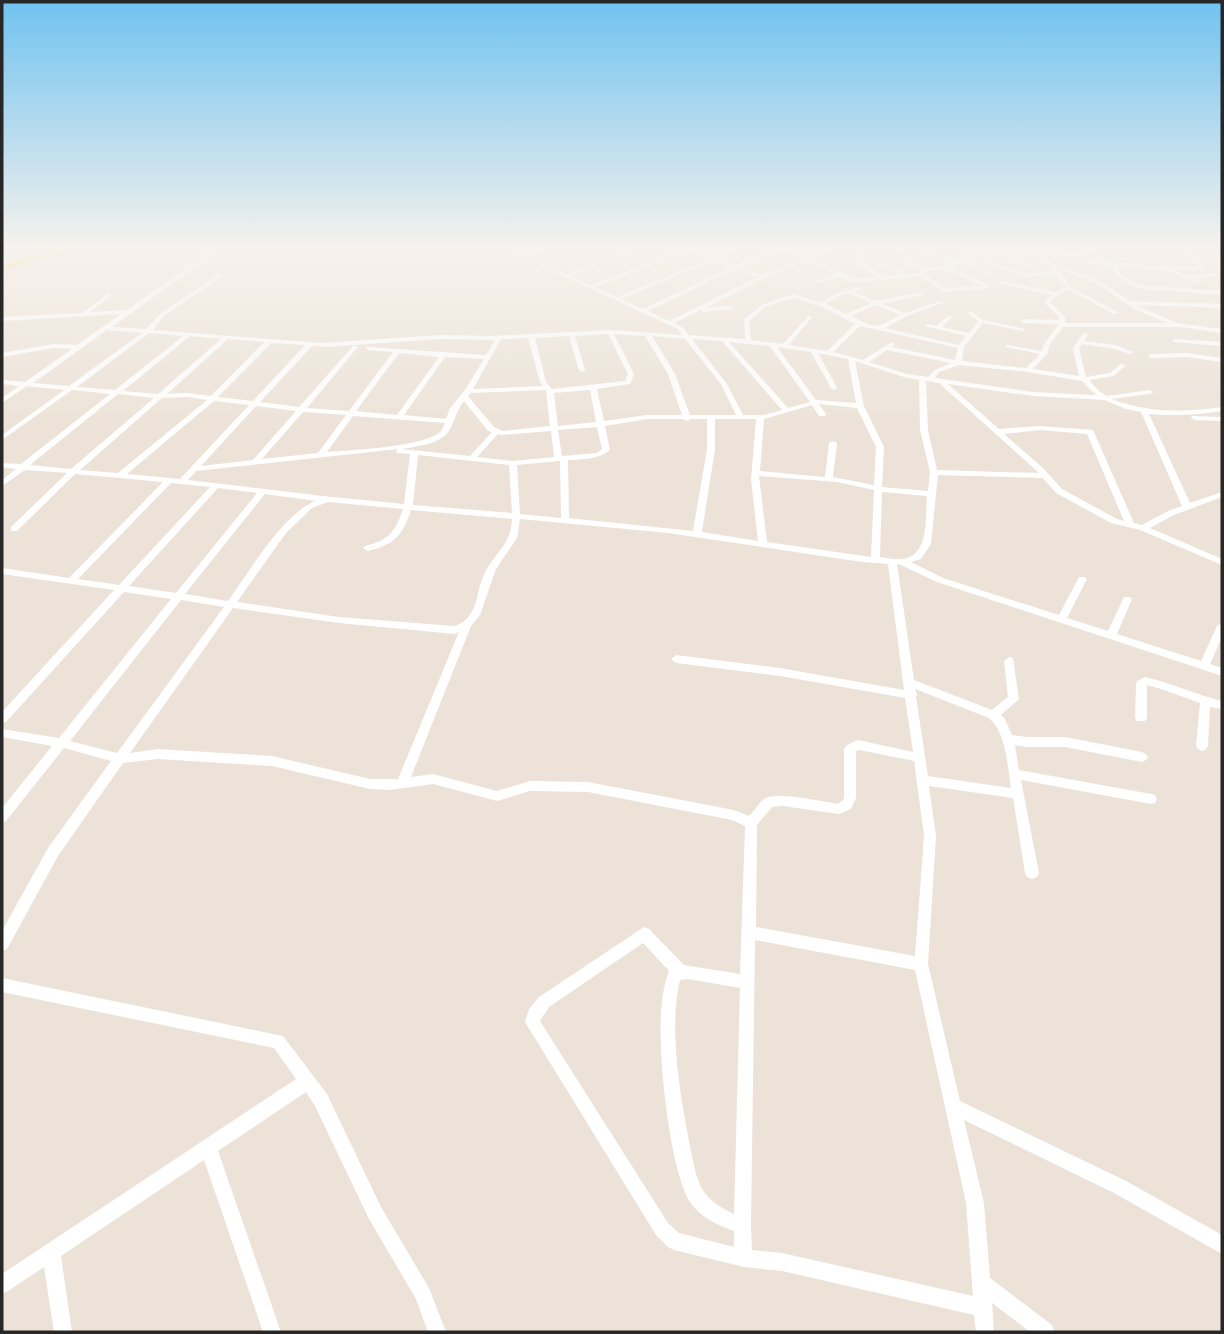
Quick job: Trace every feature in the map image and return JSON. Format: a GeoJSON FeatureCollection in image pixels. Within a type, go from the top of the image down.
{"type":"FeatureCollection","features":[{"type":"Feature","properties":{"kind":"street"},"geometry":{"type":"LineString","coordinates":[[85,313],[90,309]]}},
{"type":"Feature","properties":{"kind":"street"},"geometry":{"type":"LineString","coordinates":[[2,401],[132,309]]}},
{"type":"Feature","properties":{"kind":"street"},"geometry":{"type":"LineString","coordinates":[[2,438],[148,331],[170,309]]}},
{"type":"Feature","properties":{"kind":"street"},"geometry":{"type":"LineString","coordinates":[[670,323],[698,309]]}},
{"type":"Feature","properties":{"kind":"street"},"geometry":{"type":"LineString","coordinates":[[694,311],[716,309]]}},
{"type":"Feature","properties":{"kind":"street"},"geometry":{"type":"LineString","coordinates":[[748,342],[748,317],[759,309]]}},
{"type":"Feature","properties":{"kind":"street"},"geometry":{"type":"LineString","coordinates":[[832,309],[859,321],[858,324]]}},
{"type":"Feature","properties":{"kind":"street"},"geometry":{"type":"LineString","coordinates":[[848,316],[863,309]]}},
{"type":"Feature","properties":{"kind":"street"},"geometry":{"type":"LineString","coordinates":[[892,309],[905,314]]}},
{"type":"Feature","properties":{"kind":"street"},"geometry":{"type":"LineString","coordinates":[[878,329],[920,309]]}},
{"type":"Feature","properties":{"kind":"street"},"geometry":{"type":"LineString","coordinates":[[1028,370],[1045,353],[1047,344],[1063,323],[1063,317],[1055,309]]}},
{"type":"Feature","properties":{"kind":"street"},"geometry":{"type":"LineString","coordinates":[[1109,309],[1116,313]]}},
{"type":"Feature","properties":{"kind":"street"},"geometry":{"type":"LineString","coordinates":[[1144,309],[1180,325]]}},
{"type":"Feature","properties":{"kind":"street"},"geometry":{"type":"LineString","coordinates":[[645,310],[670,323],[688,337],[724,384],[741,418]]}},
{"type":"Feature","properties":{"kind":"street"},"geometry":{"type":"LineString","coordinates":[[2,319],[128,312]]}},
{"type":"Feature","properties":{"kind":"street"},"geometry":{"type":"LineString","coordinates":[[970,313],[981,321],[1023,325],[1180,325],[1222,331]]}},
{"type":"Feature","properties":{"kind":"street"},"geometry":{"type":"LineString","coordinates":[[785,346],[809,317]]}},
{"type":"Feature","properties":{"kind":"street"},"geometry":{"type":"LineString","coordinates":[[938,328],[949,317]]}},
{"type":"Feature","properties":{"kind":"street"},"geometry":{"type":"LineString","coordinates":[[958,363],[961,347],[981,321]]}},
{"type":"Feature","properties":{"kind":"street"},"geometry":{"type":"LineString","coordinates":[[858,324],[961,347]]}},
{"type":"Feature","properties":{"kind":"street"},"geometry":{"type":"LineString","coordinates":[[830,353],[858,324]]}},
{"type":"Feature","properties":{"kind":"street"},"geometry":{"type":"LineString","coordinates":[[927,326],[970,335]]}},
{"type":"Feature","properties":{"kind":"street"},"geometry":{"type":"LineString","coordinates":[[106,328],[488,357]]}},
{"type":"Feature","properties":{"kind":"street"},"geometry":{"type":"LineString","coordinates":[[1200,328],[1222,343]]}},
{"type":"Feature","properties":{"kind":"street"},"geometry":{"type":"LineString","coordinates":[[466,393],[593,388],[628,383],[631,378],[610,332]]}},
{"type":"Feature","properties":{"kind":"street"},"geometry":{"type":"LineString","coordinates":[[319,345],[440,337],[499,338],[610,332],[647,334],[813,350],[926,379],[1009,391],[1105,398],[1149,395],[1148,412],[1187,507]]}},
{"type":"Feature","properties":{"kind":"street"},"geometry":{"type":"LineString","coordinates":[[571,333],[582,370]]}},
{"type":"Feature","properties":{"kind":"street"},"geometry":{"type":"LineString","coordinates":[[2,484],[189,334]]}},
{"type":"Feature","properties":{"kind":"street"},"geometry":{"type":"LineString","coordinates":[[647,334],[667,361],[678,383],[687,419]]}},
{"type":"Feature","properties":{"kind":"street"},"geometry":{"type":"LineString","coordinates":[[864,362],[902,335]]}},
{"type":"Feature","properties":{"kind":"street"},"geometry":{"type":"LineString","coordinates":[[531,336],[557,428],[565,522]]}},
{"type":"Feature","properties":{"kind":"street"},"geometry":{"type":"LineString","coordinates":[[14,529],[74,471],[227,337]]}},
{"type":"Feature","properties":{"kind":"street"},"geometry":{"type":"LineString","coordinates":[[196,469],[381,449],[434,439],[445,432],[454,408],[499,338]]}},
{"type":"Feature","properties":{"kind":"street"},"geometry":{"type":"LineString","coordinates":[[1130,352],[1082,338],[1076,348],[1084,379],[1105,398],[1148,412],[1222,419]]}},
{"type":"Feature","properties":{"kind":"street"},"geometry":{"type":"LineString","coordinates":[[120,476],[213,398],[269,341]]}},
{"type":"Feature","properties":{"kind":"street"},"geometry":{"type":"LineString","coordinates":[[725,341],[785,410]]}},
{"type":"Feature","properties":{"kind":"street"},"geometry":{"type":"LineString","coordinates":[[1175,341],[1222,343]]}},
{"type":"Feature","properties":{"kind":"street"},"geometry":{"type":"LineString","coordinates":[[772,344],[822,414]]}},
{"type":"Feature","properties":{"kind":"street"},"geometry":{"type":"LineString","coordinates":[[182,482],[309,345]]}},
{"type":"Feature","properties":{"kind":"street"},"geometry":{"type":"LineString","coordinates":[[2,355],[53,346],[76,347]]}},
{"type":"Feature","properties":{"kind":"street"},"geometry":{"type":"LineString","coordinates":[[1008,346],[1045,353]]}},
{"type":"Feature","properties":{"kind":"street"},"geometry":{"type":"LineString","coordinates":[[255,463],[355,347]]}},
{"type":"Feature","properties":{"kind":"street"},"geometry":{"type":"LineString","coordinates":[[887,348],[1007,375],[1028,370],[1084,379],[1112,375],[1123,365]]}},
{"type":"Feature","properties":{"kind":"street"},"geometry":{"type":"LineString","coordinates":[[813,350],[834,388]]}},
{"type":"Feature","properties":{"kind":"street"},"geometry":{"type":"LineString","coordinates":[[321,455],[397,351]]}},
{"type":"Feature","properties":{"kind":"street"},"geometry":{"type":"LineString","coordinates":[[398,418],[443,355]]}},
{"type":"Feature","properties":{"kind":"street"},"geometry":{"type":"LineString","coordinates":[[1151,356],[1188,355],[1220,363]]}},
{"type":"Feature","properties":{"kind":"street"},"geometry":{"type":"LineString","coordinates":[[851,358],[860,406],[880,447],[875,560]]}},
{"type":"Feature","properties":{"kind":"street"},"geometry":{"type":"LineString","coordinates":[[926,379],[937,371],[958,363]]}},
{"type":"Feature","properties":{"kind":"street"},"geometry":{"type":"LineString","coordinates":[[1007,375],[1009,391]]}},
{"type":"Feature","properties":{"kind":"street"},"geometry":{"type":"LineString","coordinates":[[897,562],[918,557],[927,544],[934,472],[924,430],[926,379]]}},
{"type":"Feature","properties":{"kind":"street"},"geometry":{"type":"LineString","coordinates":[[2,382],[213,398],[350,414],[448,421]]}},
{"type":"Feature","properties":{"kind":"street"},"geometry":{"type":"LineString","coordinates":[[942,382],[1059,491],[1114,521],[1143,528],[1222,562]]}},
{"type":"Feature","properties":{"kind":"street"},"geometry":{"type":"LineString","coordinates":[[381,449],[513,463],[605,453],[602,424],[593,388]]}},
{"type":"Feature","properties":{"kind":"street"},"geometry":{"type":"LineString","coordinates":[[466,393],[496,432]]}},
{"type":"Feature","properties":{"kind":"street"},"geometry":{"type":"LineString","coordinates":[[472,458],[496,432],[602,424],[647,417],[760,417],[816,402],[860,406]]}},
{"type":"Feature","properties":{"kind":"street"},"geometry":{"type":"LineString","coordinates":[[1168,415],[1222,409]]}},
{"type":"Feature","properties":{"kind":"street"},"geometry":{"type":"LineString","coordinates":[[760,417],[755,473],[763,544]]}},
{"type":"Feature","properties":{"kind":"street"},"geometry":{"type":"LineString","coordinates":[[698,534],[711,449],[710,419]]}},
{"type":"Feature","properties":{"kind":"street"},"geometry":{"type":"LineString","coordinates":[[996,432],[1039,428],[1090,432],[1130,525]]}},
{"type":"Feature","properties":{"kind":"street"},"geometry":{"type":"LineString","coordinates":[[829,480],[833,443]]}},
{"type":"Feature","properties":{"kind":"street"},"geometry":{"type":"LineString","coordinates":[[368,548],[385,543],[394,536],[408,506],[414,453]]}},
{"type":"Feature","properties":{"kind":"street"},"geometry":{"type":"LineString","coordinates":[[403,782],[466,627],[482,601],[488,575],[515,531],[513,463]]}},
{"type":"Feature","properties":{"kind":"street"},"geometry":{"type":"LineString","coordinates":[[2,465],[698,534],[897,562],[940,580],[1222,672]]}},
{"type":"Feature","properties":{"kind":"street"},"geometry":{"type":"LineString","coordinates":[[934,472],[1045,476]]}},
{"type":"Feature","properties":{"kind":"street"},"geometry":{"type":"LineString","coordinates":[[755,473],[930,494]]}},
{"type":"Feature","properties":{"kind":"street"},"geometry":{"type":"LineString","coordinates":[[71,581],[169,481]]}},
{"type":"Feature","properties":{"kind":"street"},"geometry":{"type":"LineString","coordinates":[[2,719],[216,485]]}},
{"type":"Feature","properties":{"kind":"street"},"geometry":{"type":"LineString","coordinates":[[2,817],[263,491]]}},
{"type":"Feature","properties":{"kind":"street"},"geometry":{"type":"LineString","coordinates":[[1143,528],[1222,494]]}},
{"type":"Feature","properties":{"kind":"street"},"geometry":{"type":"LineString","coordinates":[[2,944],[53,852],[283,531],[297,514],[309,506],[329,499]]}},
{"type":"Feature","properties":{"kind":"street"},"geometry":{"type":"LineString","coordinates":[[897,562],[930,836],[921,964],[975,1203],[985,1332]]}},
{"type":"Feature","properties":{"kind":"street"},"geometry":{"type":"LineString","coordinates":[[2,571],[231,605],[435,629],[466,627]]}},
{"type":"Feature","properties":{"kind":"street"},"geometry":{"type":"LineString","coordinates":[[1062,620],[1082,579]]}},
{"type":"Feature","properties":{"kind":"street"},"geometry":{"type":"LineString","coordinates":[[1111,635],[1127,599]]}},
{"type":"Feature","properties":{"kind":"street"},"geometry":{"type":"LineString","coordinates":[[1204,666],[1222,626]]}},
{"type":"Feature","properties":{"kind":"street"},"geometry":{"type":"LineString","coordinates":[[676,659],[911,689],[993,715],[1001,722],[1008,739],[1032,873]]}},
{"type":"Feature","properties":{"kind":"street"},"geometry":{"type":"LineString","coordinates":[[993,715],[1014,699],[1009,661]]}},
{"type":"Feature","properties":{"kind":"street"},"geometry":{"type":"LineString","coordinates":[[1141,718],[1141,684],[1145,681],[1222,705]]}},
{"type":"Feature","properties":{"kind":"street"},"geometry":{"type":"LineString","coordinates":[[1202,746],[1205,705],[1208,702]]}},
{"type":"Feature","properties":{"kind":"street"},"geometry":{"type":"LineString","coordinates":[[2,733],[61,743],[121,759],[158,754],[272,761],[370,784],[433,779],[497,796],[530,786],[588,787],[734,815],[751,823]]}},
{"type":"Feature","properties":{"kind":"street"},"geometry":{"type":"LineString","coordinates":[[1008,739],[1027,743],[1065,742],[1142,757]]}},
{"type":"Feature","properties":{"kind":"street"},"geometry":{"type":"LineString","coordinates":[[744,1258],[742,1225],[751,823],[769,802],[783,801],[839,809],[847,805],[850,798],[850,749],[858,745],[920,758]]}},
{"type":"Feature","properties":{"kind":"street"},"geometry":{"type":"LineString","coordinates":[[1014,774],[1151,799]]}},
{"type":"Feature","properties":{"kind":"street"},"geometry":{"type":"LineString","coordinates":[[923,780],[1018,794]]}},
{"type":"Feature","properties":{"kind":"street"},"geometry":{"type":"LineString","coordinates":[[748,932],[921,964]]}},
{"type":"Feature","properties":{"kind":"street"},"geometry":{"type":"LineString","coordinates":[[680,972],[644,933],[544,1002],[534,1014],[532,1022],[662,1229],[674,1241],[744,1258],[782,1262],[983,1308]]}},
{"type":"Feature","properties":{"kind":"street"},"geometry":{"type":"LineString","coordinates":[[742,1225],[725,1221],[696,1197],[686,1177],[668,1022],[675,974],[680,972],[748,982]]}},
{"type":"Feature","properties":{"kind":"street"},"geometry":{"type":"LineString","coordinates":[[2,985],[278,1041],[321,1100],[375,1213],[423,1294],[437,1332]]}},
{"type":"Feature","properties":{"kind":"street"},"geometry":{"type":"LineString","coordinates":[[2,1285],[308,1081]]}},
{"type":"Feature","properties":{"kind":"street"},"geometry":{"type":"LineString","coordinates":[[955,1107],[1132,1193],[1222,1245]]}},
{"type":"Feature","properties":{"kind":"street"},"geometry":{"type":"LineString","coordinates":[[208,1147],[272,1332]]}},
{"type":"Feature","properties":{"kind":"street"},"geometry":{"type":"LineString","coordinates":[[51,1252],[64,1332]]}},
{"type":"Feature","properties":{"kind":"street"},"geometry":{"type":"LineString","coordinates":[[981,1283],[1045,1332]]}}]}
